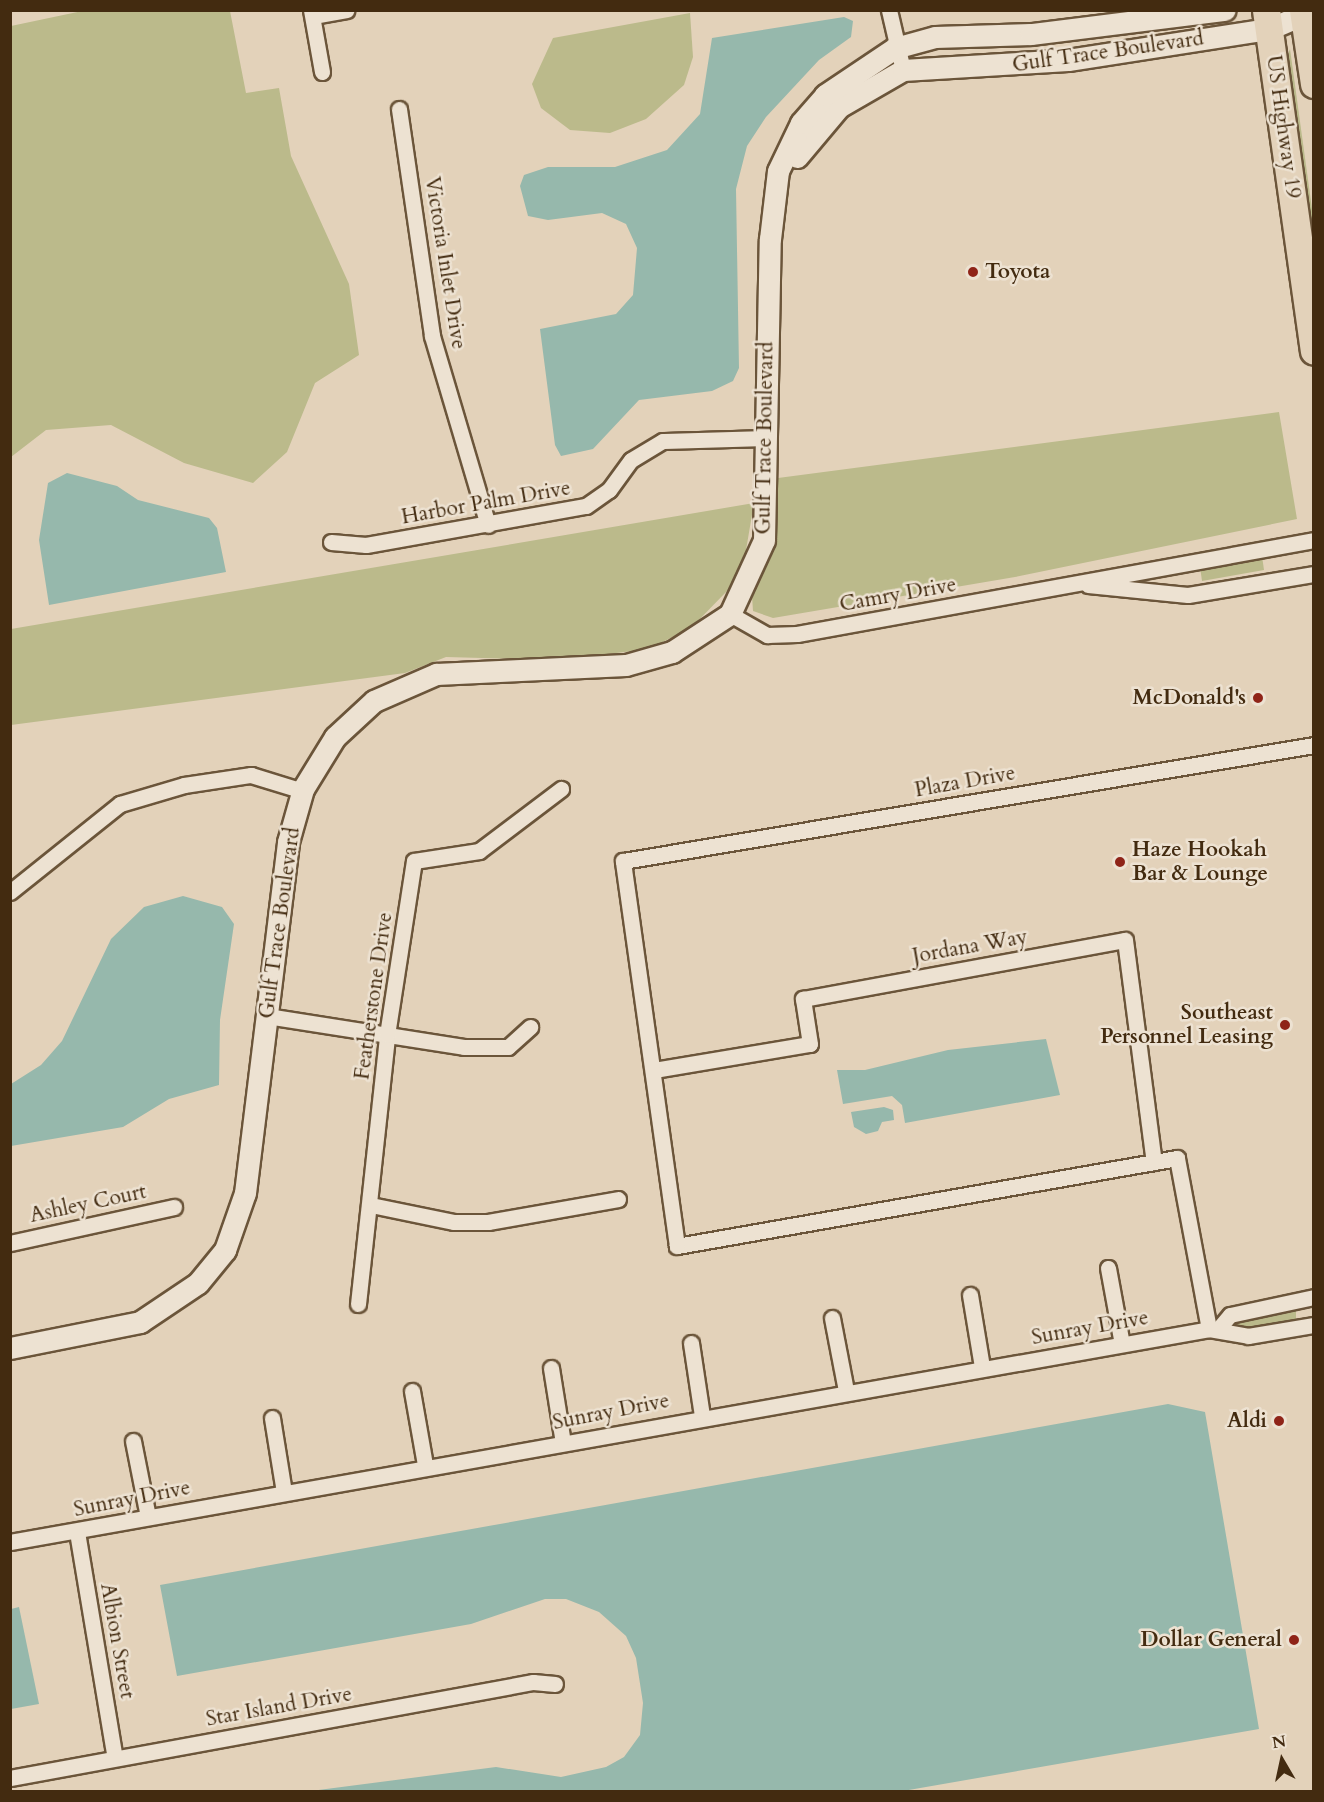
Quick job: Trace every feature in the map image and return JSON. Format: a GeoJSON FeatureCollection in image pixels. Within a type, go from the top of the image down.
{"type":"FeatureCollection","features":[{"type":"Feature","properties":{"kind":"highway","name":"US Highway 19"},"geometry":{"type":"LineString","coordinates":[[1286,15],[1314,84]]}},
{"type":"Feature","properties":{"kind":"highway","name":"US Highway 19"},"geometry":{"type":"LineString","coordinates":[[1286,15],[1314,351]]}},
{"type":"Feature","properties":{"kind":"street"},"geometry":{"type":"LineString","coordinates":[[322,72],[312,14],[346,10]]}},
{"type":"Feature","properties":{"kind":"street"},"geometry":{"type":"LineString","coordinates":[[889,10],[895,48],[903,70]]}},
{"type":"Feature","properties":{"kind":"street","name":"Gulf Trace Boulevard"},"geometry":{"type":"LineString","coordinates":[[11,1346],[140,1322],[198,1283],[225,1250],[244,1193],[288,842],[303,791],[335,737],[374,701],[436,674],[626,665],[672,652],[730,614],[764,540],[778,171],[801,123],[825,95],[895,48],[935,38],[1125,23],[1225,10]]}},
{"type":"Feature","properties":{"kind":"street","name":"Gulf Trace Boulevard"},"geometry":{"type":"LineString","coordinates":[[775,204],[811,135],[865,88],[903,70],[1068,60],[1286,15]]}},
{"type":"Feature","properties":{"kind":"street"},"geometry":{"type":"LineString","coordinates":[[1068,60],[1071,48],[1088,34],[1125,23]]}},
{"type":"Feature","properties":{"kind":"street","name":"Victoria Inlet Drive"},"geometry":{"type":"LineString","coordinates":[[399,109],[432,336],[488,525]]}},
{"type":"Feature","properties":{"kind":"street","name":"Harbor Palm Drive"},"geometry":{"type":"LineString","coordinates":[[331,542],[366,545],[586,506],[609,490],[631,460],[663,441],[767,438]]}},
{"type":"Feature","properties":{"kind":"street","name":"Camry Drive"},"geometry":{"type":"LineString","coordinates":[[730,614],[775,636],[1079,584],[1314,540]]}},
{"type":"Feature","properties":{"kind":"street","name":"Camry Drive"},"geometry":{"type":"LineString","coordinates":[[1079,584],[1188,595],[1314,574]]}},
{"type":"Feature","properties":{"kind":"street","name":"Plaza Drive"},"geometry":{"type":"LineString","coordinates":[[654,1070],[623,861],[1314,744]]}},
{"type":"Feature","properties":{"kind":"street"},"geometry":{"type":"LineString","coordinates":[[10,891],[120,804],[184,785],[250,775],[303,791]]}},
{"type":"Feature","properties":{"kind":"street","name":"Featherstone Drive"},"geometry":{"type":"LineString","coordinates":[[358,1304],[371,1205],[387,1035],[414,861],[479,851],[561,789]]}},
{"type":"Feature","properties":{"kind":"street","name":"Jordana Way"},"geometry":{"type":"LineString","coordinates":[[654,1070],[810,1044],[803,999],[1125,940],[1154,1162]]}},
{"type":"Feature","properties":{"kind":"street"},"geometry":{"type":"LineString","coordinates":[[267,1016],[464,1047],[508,1047],[530,1027]]}},
{"type":"Feature","properties":{"kind":"street"},"geometry":{"type":"LineString","coordinates":[[654,1070],[677,1246],[1177,1158],[1214,1328]]}},
{"type":"Feature","properties":{"kind":"street"},"geometry":{"type":"LineString","coordinates":[[371,1205],[454,1222],[488,1222],[618,1199]]}},
{"type":"Feature","properties":{"kind":"street","name":"Ashley Court"},"geometry":{"type":"LineString","coordinates":[[10,1243],[174,1207]]}},
{"type":"Feature","properties":{"kind":"street"},"geometry":{"type":"LineString","coordinates":[[1108,1268],[1122,1344]]}},
{"type":"Feature","properties":{"kind":"street"},"geometry":{"type":"LineString","coordinates":[[970,1295],[982,1368]]}},
{"type":"Feature","properties":{"kind":"street","name":"Sunray Drive"},"geometry":{"type":"LineString","coordinates":[[1214,1328],[1230,1315],[1314,1297]]}},
{"type":"Feature","properties":{"kind":"street"},"geometry":{"type":"LineString","coordinates":[[832,1318],[846,1391]]}},
{"type":"Feature","properties":{"kind":"street","name":"Sunray Drive"},"geometry":{"type":"LineString","coordinates":[[10,1542],[76,1532],[702,1416],[1214,1328],[1248,1336],[1314,1325]]}},
{"type":"Feature","properties":{"kind":"street"},"geometry":{"type":"LineString","coordinates":[[691,1343],[702,1416]]}},
{"type":"Feature","properties":{"kind":"street"},"geometry":{"type":"LineString","coordinates":[[551,1368],[563,1443]]}},
{"type":"Feature","properties":{"kind":"street"},"geometry":{"type":"LineString","coordinates":[[412,1391],[425,1466]]}},
{"type":"Feature","properties":{"kind":"street"},"geometry":{"type":"LineString","coordinates":[[272,1418],[284,1492]]}},
{"type":"Feature","properties":{"kind":"street"},"geometry":{"type":"LineString","coordinates":[[133,1442],[148,1517]]}},
{"type":"Feature","properties":{"kind":"street","name":"Albion Street"},"geometry":{"type":"LineString","coordinates":[[76,1532],[115,1758]]}},
{"type":"Feature","properties":{"kind":"street","name":"Star Island Drive"},"geometry":{"type":"LineString","coordinates":[[10,1778],[533,1682],[555,1684]]}},
{"type":"Feature","properties":{"kind":"shaded area"},"geometry":{"type":"Polygon","coordinates":[[[87,10],[230,11],[246,93],[279,88],[291,156],[349,284],[359,355],[315,383],[287,452],[253,483],[184,463],[111,425],[46,430],[11,457],[11,26],[87,10]]]}},
{"type":"Feature","properties":{"kind":"shaded area"},"geometry":{"type":"Polygon","coordinates":[[[690,13],[693,57],[684,85],[646,119],[610,133],[570,130],[541,108],[532,84],[553,38],[690,13]]]}},
{"type":"Feature","properties":{"kind":"shaded area"},"geometry":{"type":"Polygon","coordinates":[[[1290,49],[1313,216],[1313,255],[1286,60],[1290,49]]]}},
{"type":"Feature","properties":{"kind":"shaded area"},"geometry":{"type":"Polygon","coordinates":[[[1279,412],[1297,519],[1015,577],[773,618],[753,611],[752,596],[776,534],[778,478],[1279,412]]]}},
{"type":"Feature","properties":{"kind":"shaded area"},"geometry":{"type":"Polygon","coordinates":[[[754,503],[745,556],[728,590],[692,627],[649,649],[559,660],[446,657],[405,673],[11,725],[11,629],[754,503]]]}},
{"type":"Feature","properties":{"kind":"shaded area"},"geometry":{"type":"Polygon","coordinates":[[[1262,556],[1264,570],[1202,581],[1200,567],[1262,556]]]}},
{"type":"Feature","properties":{"kind":"shaded area"},"geometry":{"type":"Polygon","coordinates":[[[1296,1307],[1296,1320],[1241,1330],[1231,1326],[1232,1320],[1296,1307]]]}},
{"type":"Feature","properties":{"kind":"water"},"geometry":{"type":"Polygon","coordinates":[[[844,17],[853,21],[851,37],[819,60],[766,117],[747,146],[736,189],[739,368],[733,381],[712,391],[639,400],[593,449],[561,456],[555,445],[540,329],[616,314],[633,295],[637,248],[626,224],[602,213],[548,220],[528,216],[520,186],[524,175],[548,167],[615,167],[667,150],[700,114],[712,38],[844,17]]]}},
{"type":"Feature","properties":{"kind":"water"},"geometry":{"type":"Polygon","coordinates":[[[67,473],[117,486],[138,500],[209,518],[217,528],[226,572],[49,605],[39,540],[48,483],[67,473]]]}},
{"type":"Feature","properties":{"kind":"water"},"geometry":{"type":"Polygon","coordinates":[[[183,896],[222,907],[234,924],[220,1020],[219,1085],[169,1099],[123,1127],[11,1146],[11,1084],[41,1065],[62,1041],[111,939],[144,907],[183,896]]]}},
{"type":"Feature","properties":{"kind":"water"},"geometry":{"type":"Polygon","coordinates":[[[1046,1039],[1060,1095],[905,1123],[902,1105],[892,1096],[843,1104],[837,1070],[865,1070],[948,1050],[1046,1039]]]}},
{"type":"Feature","properties":{"kind":"water"},"geometry":{"type":"Polygon","coordinates":[[[884,1107],[893,1110],[894,1120],[882,1122],[878,1131],[866,1134],[854,1127],[851,1112],[884,1107]]]}},
{"type":"Feature","properties":{"kind":"water"},"geometry":{"type":"Polygon","coordinates":[[[1168,1404],[1205,1412],[1259,1729],[903,1791],[303,1792],[496,1767],[561,1777],[606,1767],[624,1757],[640,1735],[643,1703],[636,1658],[626,1636],[599,1612],[566,1599],[545,1599],[471,1624],[177,1676],[160,1585],[1168,1404]]]}},
{"type":"Feature","properties":{"kind":"water"},"geometry":{"type":"Polygon","coordinates":[[[19,1607],[39,1704],[11,1709],[11,1609],[19,1607]]]}},
{"type":"Feature","properties":{"kind":"place","name":"Toyota"},"geometry":{"type":"Point","coordinates":[973,272]}},
{"type":"Feature","properties":{"kind":"place","name":"McDonald's"},"geometry":{"type":"Point","coordinates":[1258,698]}},
{"type":"Feature","properties":{"kind":"place","name":"Haze Hookah Bar & Lounge"},"geometry":{"type":"Point","coordinates":[1120,862]}},
{"type":"Feature","properties":{"kind":"place","name":"Southeast Personnel Leasing"},"geometry":{"type":"Point","coordinates":[1285,1025]}},
{"type":"Feature","properties":{"kind":"place","name":"Aldi"},"geometry":{"type":"Point","coordinates":[1279,1421]}},
{"type":"Feature","properties":{"kind":"place","name":"Dollar General"},"geometry":{"type":"Point","coordinates":[1294,1640]}}]}
